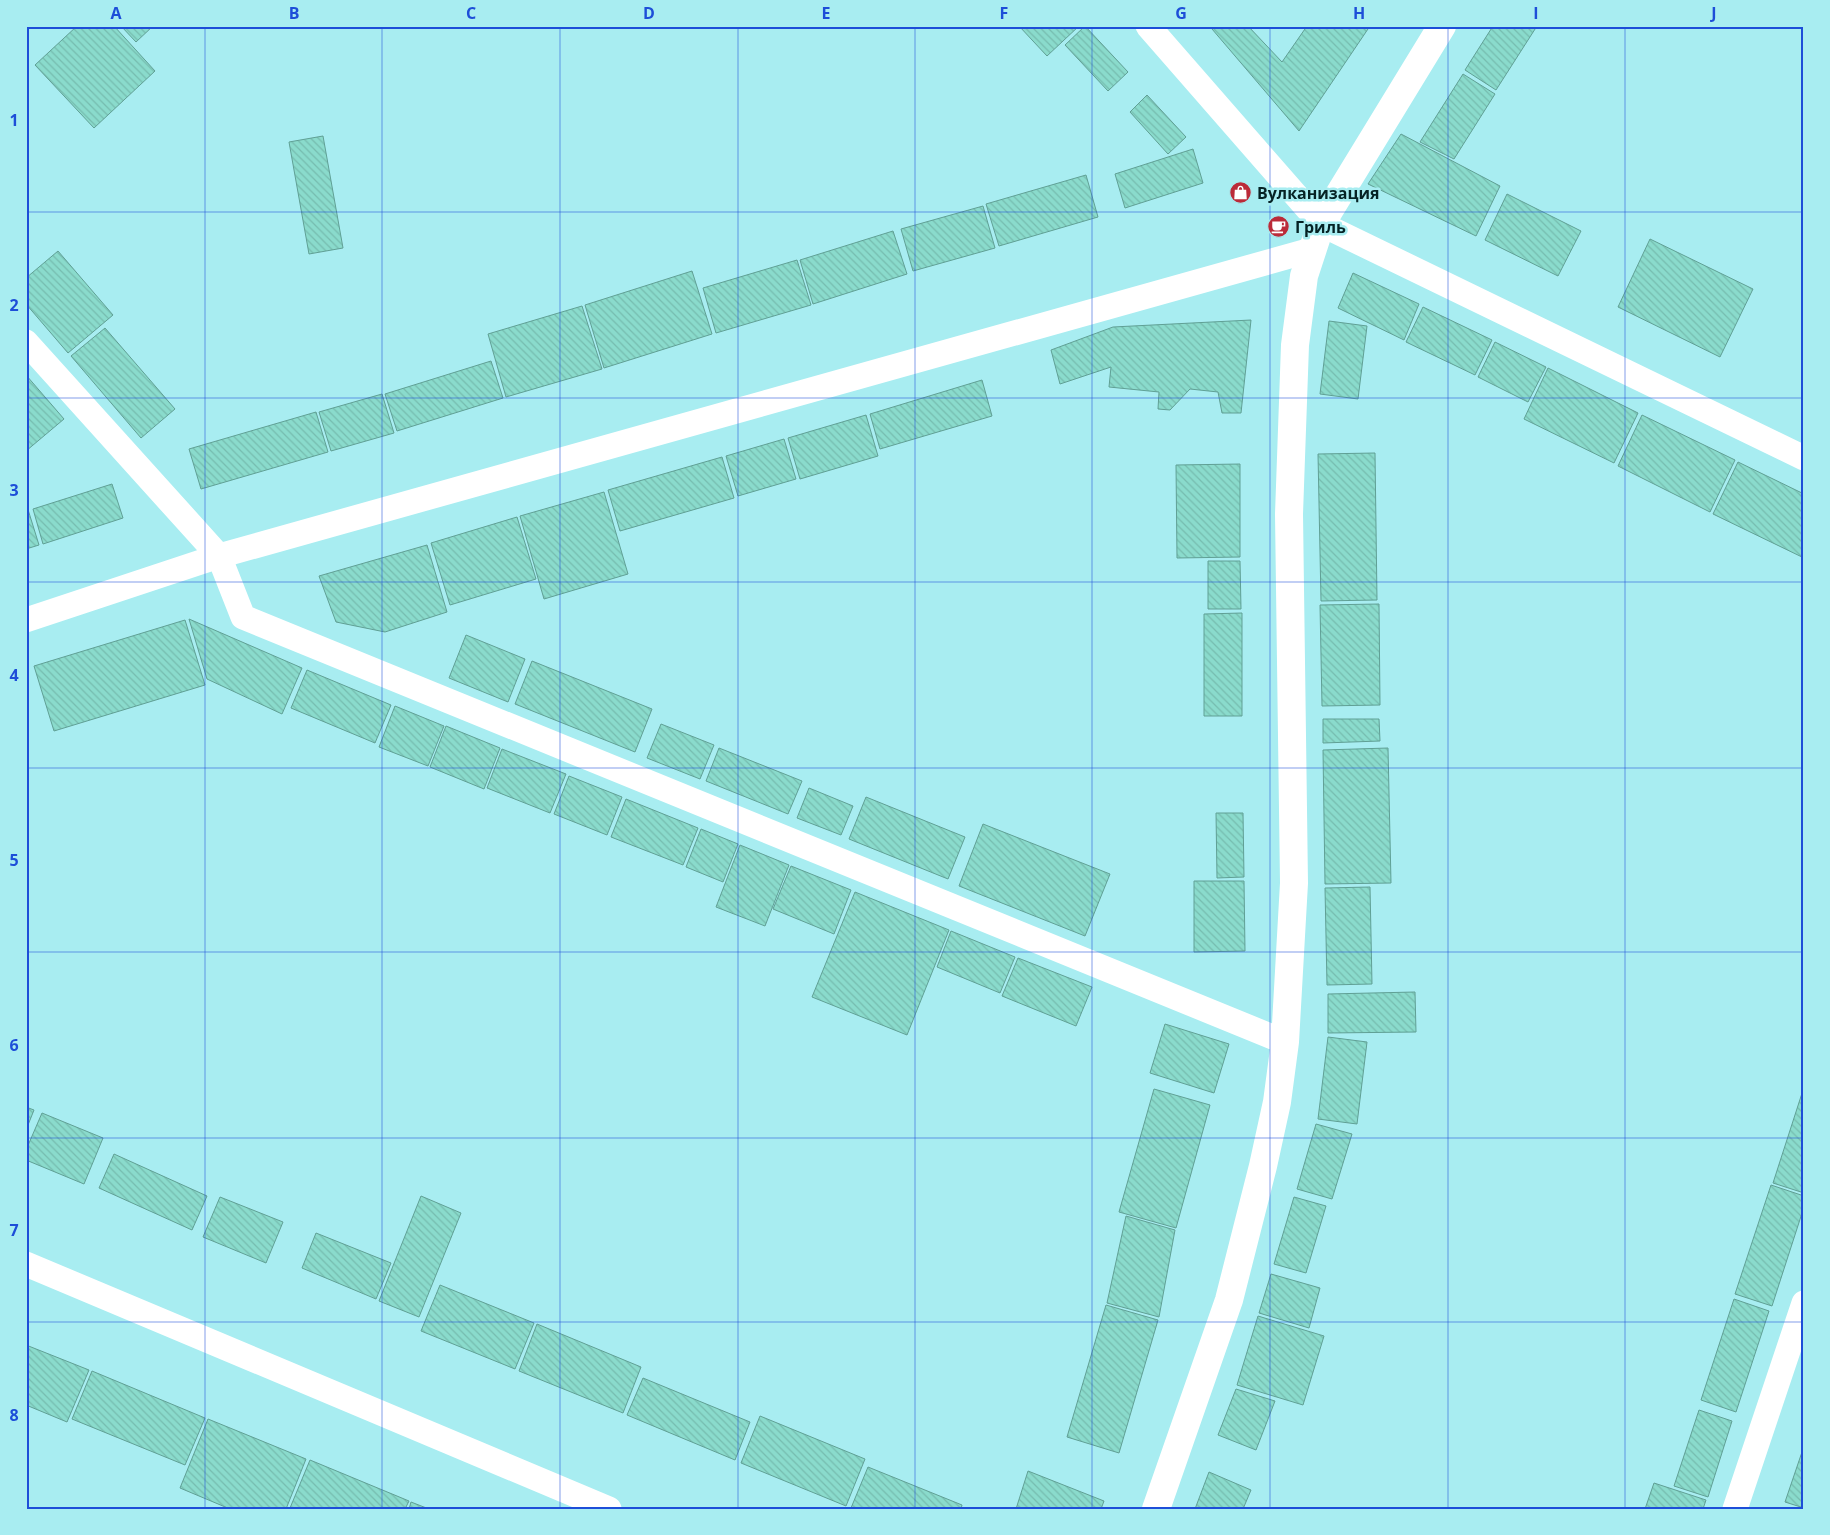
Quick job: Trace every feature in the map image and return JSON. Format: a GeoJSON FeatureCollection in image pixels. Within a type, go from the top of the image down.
{"type":"FeatureCollection","features":[{"type":"Feature","properties":{"kind":"main road"},"geometry":{"type":"LineString","coordinates":[[1156,1509],[1229,1300],[1273,1121],[1285,1042],[1294,883],[1289,514],[1295,345],[1304,276],[1321,224],[1442,26]]}},
{"type":"Feature","properties":{"kind":"street"},"geometry":{"type":"LineString","coordinates":[[1148,26],[1321,224],[1804,458]]}},
{"type":"Feature","properties":{"kind":"street"},"geometry":{"type":"LineString","coordinates":[[26,620],[220,556],[1311,250]]}},
{"type":"Feature","properties":{"kind":"street"},"geometry":{"type":"LineString","coordinates":[[26,342],[220,556],[243,617],[1285,1042]]}},
{"type":"Feature","properties":{"kind":"street"},"geometry":{"type":"LineString","coordinates":[[26,1264],[609,1509]]}},
{"type":"Feature","properties":{"kind":"street"},"geometry":{"type":"LineString","coordinates":[[1735,1509],[1804,1304]]}},
{"type":"Feature","properties":{"kind":"building"},"geometry":{"type":"Polygon","coordinates":[[[77,26],[114,26],[155,71],[94,128],[35,65],[77,26]]]}},
{"type":"Feature","properties":{"kind":"building"},"geometry":{"type":"Polygon","coordinates":[[[121,26],[153,26],[136,42],[121,26]]]}},
{"type":"Feature","properties":{"kind":"building"},"geometry":{"type":"Polygon","coordinates":[[[1019,26],[1079,26],[1047,56],[1019,26]]]}},
{"type":"Feature","properties":{"kind":"building"},"geometry":{"type":"Polygon","coordinates":[[[1085,26],[1128,72],[1108,91],[1065,45],[1085,26]]]}},
{"type":"Feature","properties":{"kind":"building"},"geometry":{"type":"Polygon","coordinates":[[[1214,26],[1248,26],[1282,62],[1307,26],[1370,26],[1299,131],[1212,29],[1214,26]]]}},
{"type":"Feature","properties":{"kind":"building"},"geometry":{"type":"Polygon","coordinates":[[[1493,26],[1537,26],[1496,90],[1465,70],[1493,26]]]}},
{"type":"Feature","properties":{"kind":"building"},"geometry":{"type":"Polygon","coordinates":[[[1463,74],[1495,94],[1454,159],[1420,142],[1463,74]]]}},
{"type":"Feature","properties":{"kind":"building"},"geometry":{"type":"Polygon","coordinates":[[[1147,95],[1186,137],[1168,154],[1130,112],[1147,95]]]}},
{"type":"Feature","properties":{"kind":"building"},"geometry":{"type":"Polygon","coordinates":[[[1401,134],[1500,186],[1476,236],[1368,184],[1401,134]]]}},
{"type":"Feature","properties":{"kind":"building"},"geometry":{"type":"Polygon","coordinates":[[[323,136],[343,248],[309,254],[289,142],[323,136]]]}},
{"type":"Feature","properties":{"kind":"building"},"geometry":{"type":"Polygon","coordinates":[[[1193,149],[1203,183],[1125,208],[1115,174],[1193,149]]]}},
{"type":"Feature","properties":{"kind":"building"},"geometry":{"type":"Polygon","coordinates":[[[1086,175],[1098,217],[999,246],[986,204],[1086,175]]]}},
{"type":"Feature","properties":{"kind":"building"},"geometry":{"type":"Polygon","coordinates":[[[1507,194],[1581,231],[1558,276],[1485,240],[1507,194]]]}},
{"type":"Feature","properties":{"kind":"building"},"geometry":{"type":"Polygon","coordinates":[[[983,206],[995,248],[913,271],[901,229],[983,206]]]}},
{"type":"Feature","properties":{"kind":"building"},"geometry":{"type":"Polygon","coordinates":[[[893,231],[907,274],[813,304],[800,260],[893,231]]]}},
{"type":"Feature","properties":{"kind":"building"},"geometry":{"type":"Polygon","coordinates":[[[1650,239],[1753,289],[1720,357],[1618,307],[1650,239]]]}},
{"type":"Feature","properties":{"kind":"building"},"geometry":{"type":"Polygon","coordinates":[[[58,251],[113,315],[68,353],[26,304],[26,278],[58,251]]]}},
{"type":"Feature","properties":{"kind":"building"},"geometry":{"type":"Polygon","coordinates":[[[797,260],[811,305],[716,333],[703,288],[797,260]]]}},
{"type":"Feature","properties":{"kind":"building"},"geometry":{"type":"Polygon","coordinates":[[[692,271],[712,334],[604,368],[585,305],[692,271]]]}},
{"type":"Feature","properties":{"kind":"building"},"geometry":{"type":"Polygon","coordinates":[[[1353,273],[1419,304],[1404,340],[1338,308],[1353,273]]]}},
{"type":"Feature","properties":{"kind":"building"},"geometry":{"type":"Polygon","coordinates":[[[582,306],[602,369],[506,397],[488,334],[582,306]]]}},
{"type":"Feature","properties":{"kind":"building"},"geometry":{"type":"Polygon","coordinates":[[[1423,307],[1492,340],[1475,375],[1406,342],[1423,307]]]}},
{"type":"Feature","properties":{"kind":"building"},"geometry":{"type":"Polygon","coordinates":[[[1251,320],[1241,413],[1222,413],[1218,392],[1190,389],[1170,410],[1158,409],[1159,392],[1109,387],[1111,367],[1060,384],[1051,350],[1113,327],[1251,320]]]}},
{"type":"Feature","properties":{"kind":"building"},"geometry":{"type":"Polygon","coordinates":[[[1329,321],[1367,326],[1358,399],[1320,394],[1329,321]]]}},
{"type":"Feature","properties":{"kind":"building"},"geometry":{"type":"Polygon","coordinates":[[[105,328],[175,409],[141,438],[71,356],[105,328]]]}},
{"type":"Feature","properties":{"kind":"building"},"geometry":{"type":"Polygon","coordinates":[[[1495,342],[1546,367],[1528,402],[1478,377],[1495,342]]]}},
{"type":"Feature","properties":{"kind":"building"},"geometry":{"type":"Polygon","coordinates":[[[491,361],[503,398],[397,431],[385,394],[491,361]]]}},
{"type":"Feature","properties":{"kind":"building"},"geometry":{"type":"Polygon","coordinates":[[[1548,368],[1638,413],[1614,463],[1524,419],[1548,368]]]}},
{"type":"Feature","properties":{"kind":"building"},"geometry":{"type":"Polygon","coordinates":[[[26,375],[64,419],[26,451],[26,375]]]}},
{"type":"Feature","properties":{"kind":"building"},"geometry":{"type":"Polygon","coordinates":[[[982,380],[992,416],[880,449],[870,414],[982,380]]]}},
{"type":"Feature","properties":{"kind":"building"},"geometry":{"type":"Polygon","coordinates":[[[382,394],[394,433],[331,451],[319,412],[382,394]]]}},
{"type":"Feature","properties":{"kind":"building"},"geometry":{"type":"Polygon","coordinates":[[[316,412],[328,452],[201,489],[189,449],[316,412]]]}},
{"type":"Feature","properties":{"kind":"building"},"geometry":{"type":"Polygon","coordinates":[[[866,415],[878,456],[800,479],[788,438],[866,415]]]}},
{"type":"Feature","properties":{"kind":"building"},"geometry":{"type":"Polygon","coordinates":[[[1642,415],[1735,460],[1710,512],[1618,466],[1642,415]]]}},
{"type":"Feature","properties":{"kind":"building"},"geometry":{"type":"Polygon","coordinates":[[[784,439],[796,479],[738,496],[726,456],[784,439]]]}},
{"type":"Feature","properties":{"kind":"building"},"geometry":{"type":"Polygon","coordinates":[[[1375,453],[1377,600],[1321,601],[1318,454],[1375,453]]]}},
{"type":"Feature","properties":{"kind":"building"},"geometry":{"type":"Polygon","coordinates":[[[722,457],[734,498],[620,531],[608,490],[722,457]]]}},
{"type":"Feature","properties":{"kind":"building"},"geometry":{"type":"Polygon","coordinates":[[[1738,462],[1804,494],[1804,558],[1713,514],[1738,462]]]}},
{"type":"Feature","properties":{"kind":"building"},"geometry":{"type":"Polygon","coordinates":[[[1240,464],[1240,557],[1177,558],[1176,465],[1240,464]]]}},
{"type":"Feature","properties":{"kind":"building"},"geometry":{"type":"Polygon","coordinates":[[[112,484],[123,518],[43,544],[33,509],[112,484]]]}},
{"type":"Feature","properties":{"kind":"building"},"geometry":{"type":"Polygon","coordinates":[[[604,492],[628,574],[544,599],[520,516],[604,492]]]}},
{"type":"Feature","properties":{"kind":"building"},"geometry":{"type":"Polygon","coordinates":[[[26,503],[39,545],[26,549],[26,503]]]}},
{"type":"Feature","properties":{"kind":"building"},"geometry":{"type":"Polygon","coordinates":[[[517,517],[536,579],[450,605],[431,543],[517,517]]]}},
{"type":"Feature","properties":{"kind":"building"},"geometry":{"type":"Polygon","coordinates":[[[427,545],[447,612],[385,632],[336,622],[319,576],[427,545]]]}},
{"type":"Feature","properties":{"kind":"building"},"geometry":{"type":"Polygon","coordinates":[[[1208,561],[1240,561],[1241,609],[1208,609],[1208,561]]]}},
{"type":"Feature","properties":{"kind":"building"},"geometry":{"type":"Polygon","coordinates":[[[1379,604],[1380,705],[1322,706],[1320,605],[1379,604]]]}},
{"type":"Feature","properties":{"kind":"building"},"geometry":{"type":"Polygon","coordinates":[[[1242,613],[1242,716],[1204,716],[1204,614],[1242,613]]]}},
{"type":"Feature","properties":{"kind":"building"},"geometry":{"type":"Polygon","coordinates":[[[189,619],[302,668],[282,714],[207,679],[189,619]]]}},
{"type":"Feature","properties":{"kind":"building"},"geometry":{"type":"Polygon","coordinates":[[[185,620],[205,685],[54,731],[34,666],[185,620]]]}},
{"type":"Feature","properties":{"kind":"building"},"geometry":{"type":"Polygon","coordinates":[[[466,635],[525,659],[508,702],[449,678],[466,635]]]}},
{"type":"Feature","properties":{"kind":"building"},"geometry":{"type":"Polygon","coordinates":[[[532,661],[652,709],[635,752],[515,704],[532,661]]]}},
{"type":"Feature","properties":{"kind":"building"},"geometry":{"type":"Polygon","coordinates":[[[307,670],[391,705],[375,743],[291,708],[307,670]]]}},
{"type":"Feature","properties":{"kind":"building"},"geometry":{"type":"Polygon","coordinates":[[[395,706],[444,726],[428,766],[379,747],[395,706]]]}},
{"type":"Feature","properties":{"kind":"building"},"geometry":{"type":"Polygon","coordinates":[[[1323,719],[1379,719],[1380,741],[1323,743],[1323,719]]]}},
{"type":"Feature","properties":{"kind":"building"},"geometry":{"type":"Polygon","coordinates":[[[661,724],[714,745],[700,779],[647,758],[661,724]]]}},
{"type":"Feature","properties":{"kind":"building"},"geometry":{"type":"Polygon","coordinates":[[[446,726],[500,748],[484,789],[430,767],[446,726]]]}},
{"type":"Feature","properties":{"kind":"building"},"geometry":{"type":"Polygon","coordinates":[[[719,748],[802,781],[788,814],[706,781],[719,748]]]}},
{"type":"Feature","properties":{"kind":"building"},"geometry":{"type":"Polygon","coordinates":[[[1388,748],[1391,883],[1325,884],[1323,750],[1388,748]]]}},
{"type":"Feature","properties":{"kind":"building"},"geometry":{"type":"Polygon","coordinates":[[[502,749],[566,774],[550,813],[487,788],[502,749]]]}},
{"type":"Feature","properties":{"kind":"building"},"geometry":{"type":"Polygon","coordinates":[[[569,776],[622,797],[607,835],[554,814],[569,776]]]}},
{"type":"Feature","properties":{"kind":"building"},"geometry":{"type":"Polygon","coordinates":[[[809,788],[853,806],[841,835],[797,818],[809,788]]]}},
{"type":"Feature","properties":{"kind":"building"},"geometry":{"type":"Polygon","coordinates":[[[866,797],[965,837],[948,879],[849,839],[866,797]]]}},
{"type":"Feature","properties":{"kind":"building"},"geometry":{"type":"Polygon","coordinates":[[[626,799],[698,828],[683,865],[611,837],[626,799]]]}},
{"type":"Feature","properties":{"kind":"building"},"geometry":{"type":"Polygon","coordinates":[[[1216,813],[1243,813],[1244,877],[1217,878],[1216,813]]]}},
{"type":"Feature","properties":{"kind":"building"},"geometry":{"type":"Polygon","coordinates":[[[983,824],[1110,874],[1085,936],[959,886],[983,824]]]}},
{"type":"Feature","properties":{"kind":"building"},"geometry":{"type":"Polygon","coordinates":[[[701,829],[738,844],[723,882],[686,867],[701,829]]]}},
{"type":"Feature","properties":{"kind":"building"},"geometry":{"type":"Polygon","coordinates":[[[740,845],[789,865],[765,926],[716,907],[740,845]]]}},
{"type":"Feature","properties":{"kind":"building"},"geometry":{"type":"Polygon","coordinates":[[[791,866],[851,890],[834,934],[773,909],[791,866]]]}},
{"type":"Feature","properties":{"kind":"building"},"geometry":{"type":"Polygon","coordinates":[[[1194,881],[1244,881],[1245,951],[1194,952],[1194,881]]]}},
{"type":"Feature","properties":{"kind":"building"},"geometry":{"type":"Polygon","coordinates":[[[1370,887],[1372,984],[1327,985],[1325,888],[1370,887]]]}},
{"type":"Feature","properties":{"kind":"building"},"geometry":{"type":"Polygon","coordinates":[[[855,892],[949,930],[907,1035],[812,997],[855,892]]]}},
{"type":"Feature","properties":{"kind":"building"},"geometry":{"type":"Polygon","coordinates":[[[951,931],[1015,957],[1000,993],[937,967],[951,931]]]}},
{"type":"Feature","properties":{"kind":"building"},"geometry":{"type":"Polygon","coordinates":[[[1018,958],[1092,987],[1076,1026],[1002,996],[1018,958]]]}},
{"type":"Feature","properties":{"kind":"building"},"geometry":{"type":"Polygon","coordinates":[[[1415,992],[1416,1032],[1328,1033],[1328,994],[1415,992]]]}},
{"type":"Feature","properties":{"kind":"building"},"geometry":{"type":"Polygon","coordinates":[[[1165,1024],[1229,1044],[1214,1093],[1150,1073],[1165,1024]]]}},
{"type":"Feature","properties":{"kind":"building"},"geometry":{"type":"Polygon","coordinates":[[[1328,1037],[1367,1042],[1357,1124],[1318,1119],[1328,1037]]]}},
{"type":"Feature","properties":{"kind":"building"},"geometry":{"type":"Polygon","coordinates":[[[1804,1087],[1804,1193],[1773,1183],[1804,1087]]]}},
{"type":"Feature","properties":{"kind":"building"},"geometry":{"type":"Polygon","coordinates":[[[1154,1089],[1210,1105],[1176,1228],[1119,1212],[1154,1089]]]}},
{"type":"Feature","properties":{"kind":"building"},"geometry":{"type":"Polygon","coordinates":[[[26,1107],[34,1110],[26,1130],[26,1107]]]}},
{"type":"Feature","properties":{"kind":"building"},"geometry":{"type":"Polygon","coordinates":[[[42,1113],[103,1138],[84,1184],[26,1160],[26,1150],[42,1113]]]}},
{"type":"Feature","properties":{"kind":"building"},"geometry":{"type":"Polygon","coordinates":[[[1316,1124],[1352,1134],[1332,1199],[1297,1189],[1316,1124]]]}},
{"type":"Feature","properties":{"kind":"building"},"geometry":{"type":"Polygon","coordinates":[[[114,1154],[207,1196],[192,1230],[99,1188],[114,1154]]]}},
{"type":"Feature","properties":{"kind":"building"},"geometry":{"type":"Polygon","coordinates":[[[1771,1185],[1804,1196],[1804,1207],[1772,1306],[1735,1294],[1771,1185]]]}},
{"type":"Feature","properties":{"kind":"building"},"geometry":{"type":"Polygon","coordinates":[[[421,1196],[461,1213],[419,1317],[379,1301],[421,1196]]]}},
{"type":"Feature","properties":{"kind":"building"},"geometry":{"type":"Polygon","coordinates":[[[220,1197],[283,1222],[266,1263],[203,1237],[220,1197]]]}},
{"type":"Feature","properties":{"kind":"building"},"geometry":{"type":"Polygon","coordinates":[[[1294,1197],[1326,1206],[1306,1273],[1274,1264],[1294,1197]]]}},
{"type":"Feature","properties":{"kind":"building"},"geometry":{"type":"Polygon","coordinates":[[[1126,1216],[1175,1230],[1159,1317],[1107,1303],[1126,1216]]]}},
{"type":"Feature","properties":{"kind":"building"},"geometry":{"type":"Polygon","coordinates":[[[316,1233],[391,1263],[376,1299],[302,1268],[316,1233]]]}},
{"type":"Feature","properties":{"kind":"building"},"geometry":{"type":"Polygon","coordinates":[[[1271,1274],[1320,1288],[1309,1328],[1259,1313],[1271,1274]]]}},
{"type":"Feature","properties":{"kind":"building"},"geometry":{"type":"Polygon","coordinates":[[[440,1285],[534,1323],[515,1369],[421,1331],[440,1285]]]}},
{"type":"Feature","properties":{"kind":"building"},"geometry":{"type":"Polygon","coordinates":[[[1734,1299],[1769,1311],[1736,1412],[1701,1400],[1734,1299]]]}},
{"type":"Feature","properties":{"kind":"building"},"geometry":{"type":"Polygon","coordinates":[[[1106,1305],[1158,1320],[1119,1453],[1067,1437],[1106,1305]]]}},
{"type":"Feature","properties":{"kind":"building"},"geometry":{"type":"Polygon","coordinates":[[[1258,1316],[1324,1336],[1303,1405],[1237,1385],[1258,1316]]]}},
{"type":"Feature","properties":{"kind":"building"},"geometry":{"type":"Polygon","coordinates":[[[537,1324],[641,1367],[623,1413],[519,1371],[537,1324]]]}},
{"type":"Feature","properties":{"kind":"building"},"geometry":{"type":"Polygon","coordinates":[[[26,1345],[89,1370],[67,1422],[26,1405],[26,1345]]]}},
{"type":"Feature","properties":{"kind":"building"},"geometry":{"type":"Polygon","coordinates":[[[92,1371],[205,1418],[185,1465],[72,1419],[92,1371]]]}},
{"type":"Feature","properties":{"kind":"building"},"geometry":{"type":"Polygon","coordinates":[[[643,1378],[750,1422],[735,1460],[627,1415],[643,1378]]]}},
{"type":"Feature","properties":{"kind":"building"},"geometry":{"type":"Polygon","coordinates":[[[1236,1389],[1275,1401],[1256,1450],[1218,1435],[1236,1389]]]}},
{"type":"Feature","properties":{"kind":"building"},"geometry":{"type":"Polygon","coordinates":[[[1699,1410],[1732,1421],[1708,1497],[1674,1486],[1699,1410]]]}},
{"type":"Feature","properties":{"kind":"building"},"geometry":{"type":"Polygon","coordinates":[[[760,1416],[865,1459],[846,1506],[741,1463],[760,1416]]]}},
{"type":"Feature","properties":{"kind":"building"},"geometry":{"type":"Polygon","coordinates":[[[208,1419],[306,1459],[286,1509],[230,1509],[180,1488],[208,1419]]]}},
{"type":"Feature","properties":{"kind":"building"},"geometry":{"type":"Polygon","coordinates":[[[1804,1449],[1804,1508],[1785,1502],[1804,1449]]]}},
{"type":"Feature","properties":{"kind":"building"},"geometry":{"type":"Polygon","coordinates":[[[310,1460],[409,1501],[405,1509],[290,1508],[310,1460]]]}},
{"type":"Feature","properties":{"kind":"building"},"geometry":{"type":"Polygon","coordinates":[[[868,1467],[962,1505],[961,1509],[851,1508],[868,1467]]]}},
{"type":"Feature","properties":{"kind":"building"},"geometry":{"type":"Polygon","coordinates":[[[1028,1471],[1104,1501],[1101,1509],[1016,1509],[1028,1471]]]}},
{"type":"Feature","properties":{"kind":"building"},"geometry":{"type":"Polygon","coordinates":[[[1209,1472],[1251,1490],[1243,1509],[1195,1509],[1209,1472]]]}},
{"type":"Feature","properties":{"kind":"building"},"geometry":{"type":"Polygon","coordinates":[[[1654,1483],[1706,1500],[1703,1509],[1645,1509],[1654,1483]]]}},
{"type":"Feature","properties":{"kind":"building"},"geometry":{"type":"Polygon","coordinates":[[[411,1502],[429,1509],[409,1509],[411,1502]]]}},
{"type":"Feature","properties":{"kind":"place","name":"Вулканизация"},"geometry":{"type":"Point","coordinates":[1241,193]}},
{"type":"Feature","properties":{"kind":"place","name":"Гриль"},"geometry":{"type":"Point","coordinates":[1279,227]}}]}
